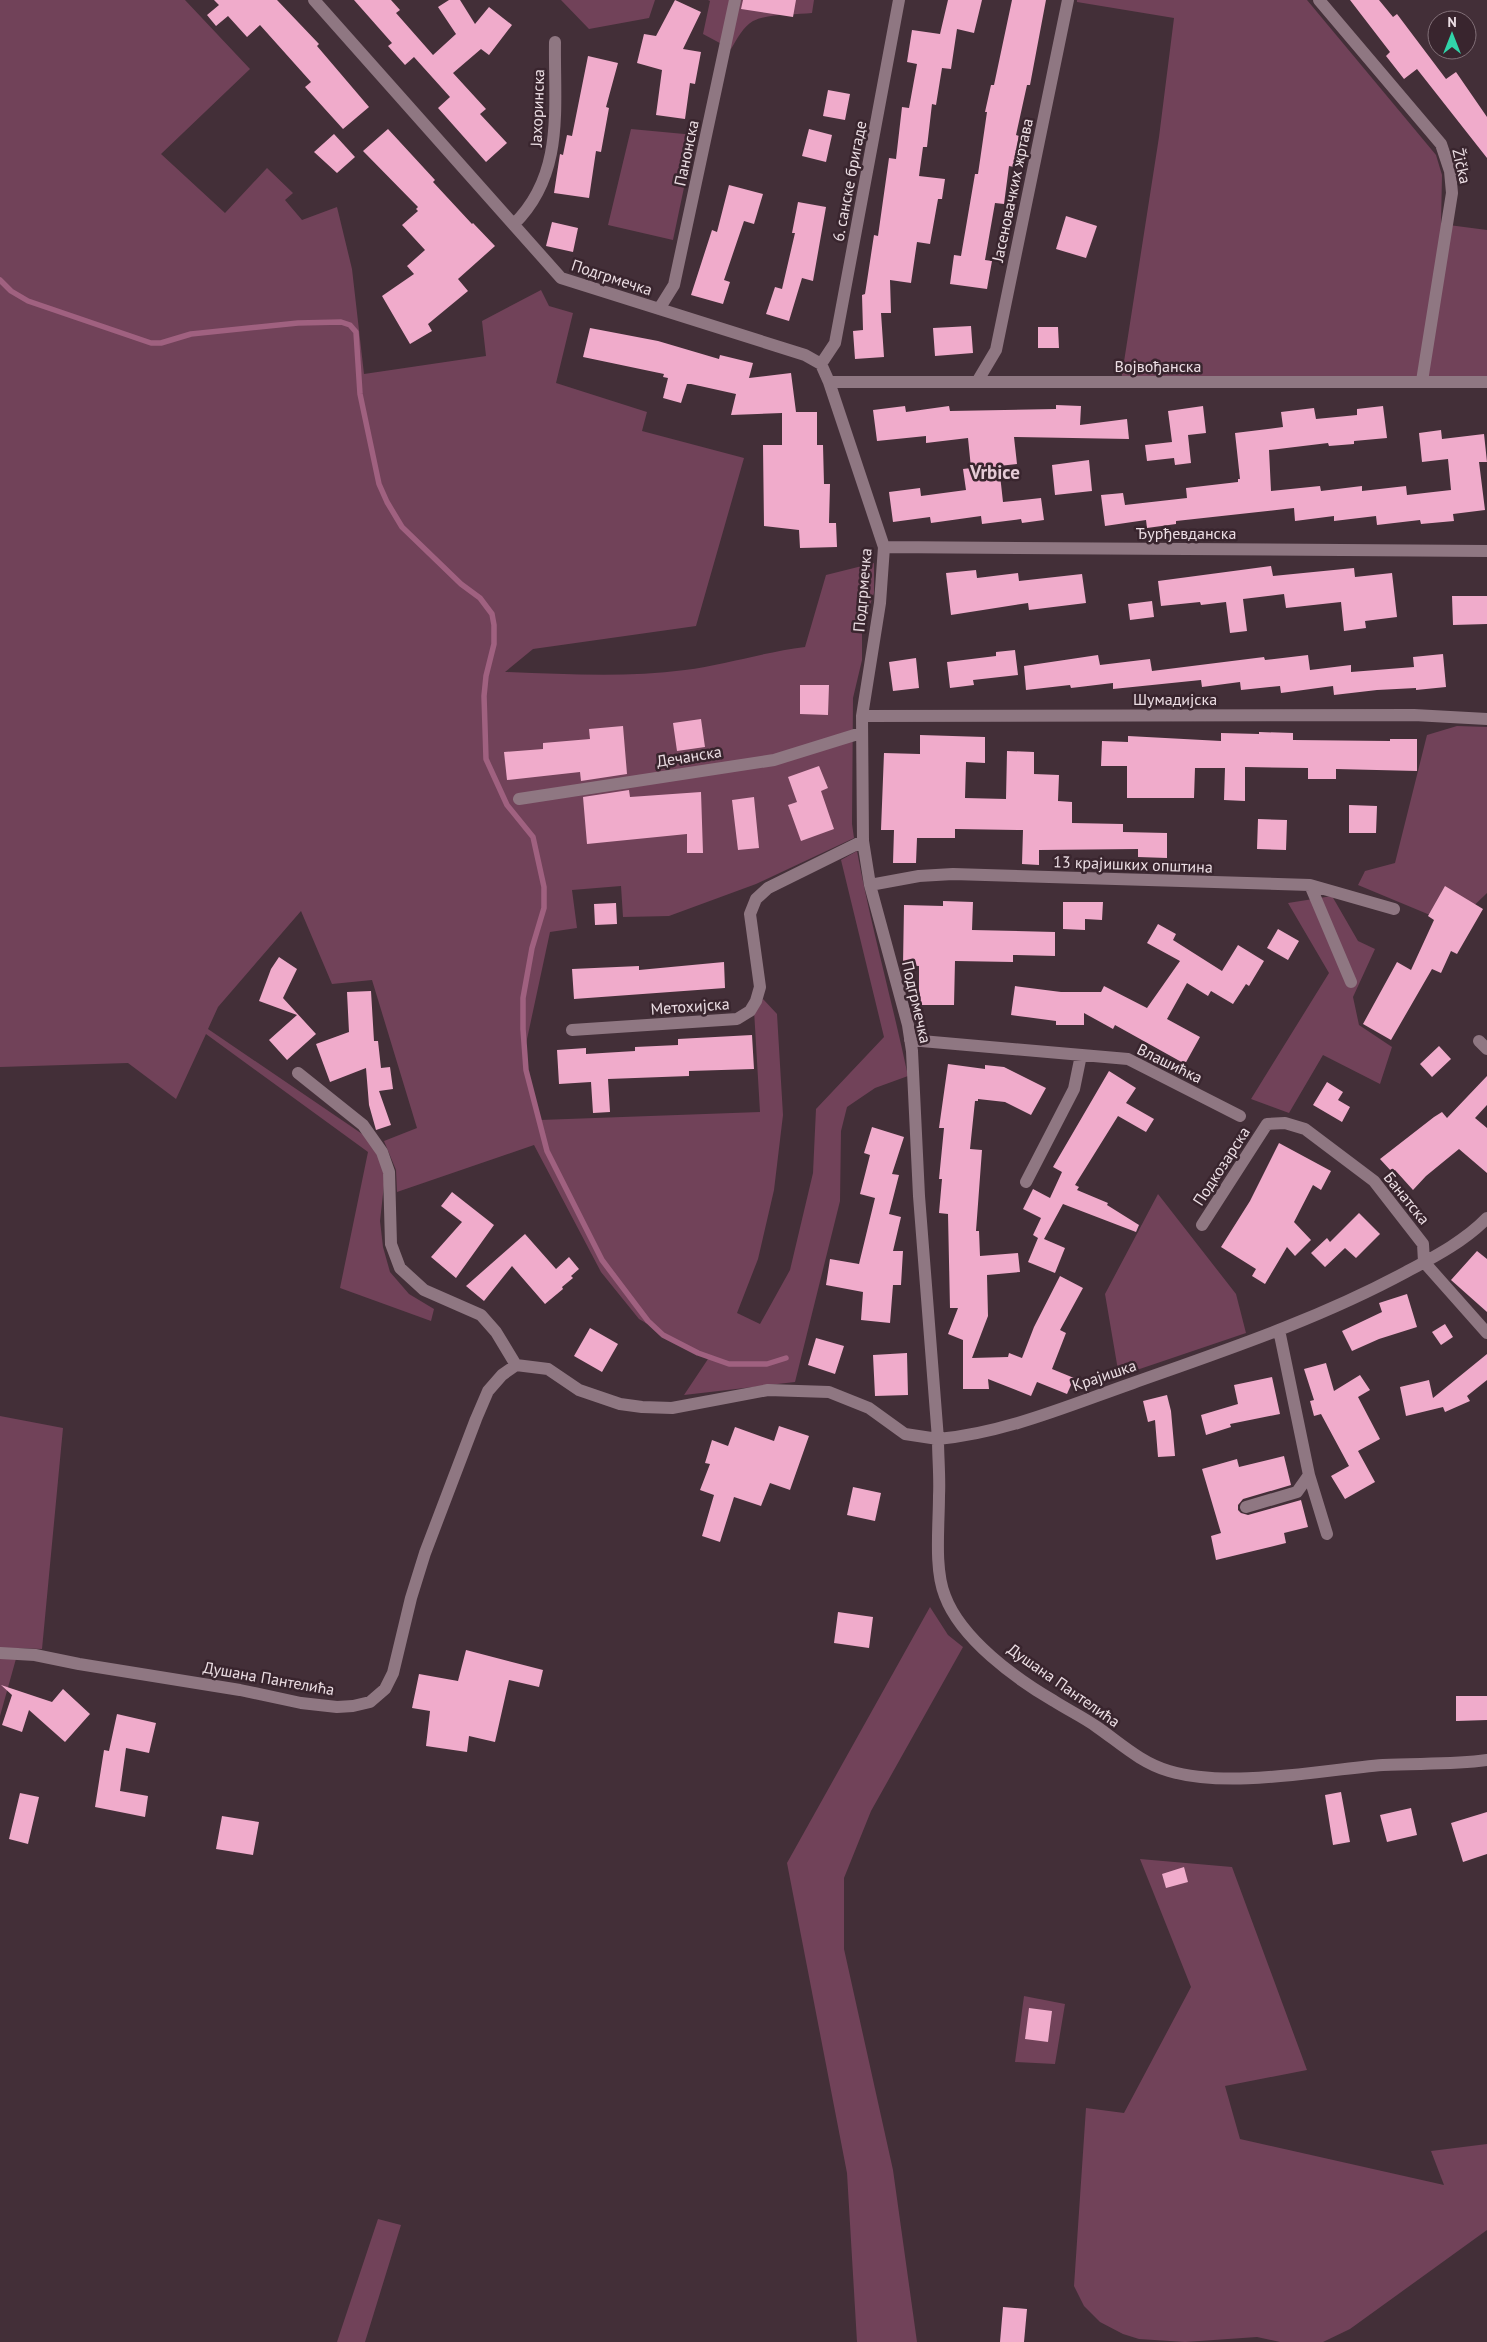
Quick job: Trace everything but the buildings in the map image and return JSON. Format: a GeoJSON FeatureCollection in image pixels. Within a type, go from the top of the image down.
{"type":"FeatureCollection","features":[{"type":"Feature","properties":{"kind":"street","name":"Подгрмечка"},"geometry":{"type":"LineString","coordinates":[[314,0],[561,278],[805,355],[821,364],[829,382],[884,547],[880,602],[862,716],[863,841],[870,885],[910,1040],[918,1196],[938,1439]]}},
{"type":"Feature","properties":{"kind":"street","name":"Панонска"},"geometry":{"type":"LineString","coordinates":[[659,309],[674,285],[735,0]]}},
{"type":"Feature","properties":{"kind":"street","name":"6. санске бригаде"},"geometry":{"type":"LineString","coordinates":[[821,364],[836,343],[899,0]]}},
{"type":"Feature","properties":{"kind":"street","name":"Јасеновачких жртава"},"geometry":{"type":"LineString","coordinates":[[977,382],[996,350],[1068,0]]}},
{"type":"Feature","properties":{"kind":"street","name":"Žička"},"geometry":{"type":"LineString","coordinates":[[1318,0],[1441,144],[1450,171],[1450,209],[1422,381]]}},
{"type":"Feature","properties":{"kind":"street","name":"Јахоринска"},"geometry":{"type":"LineString","coordinates":[[514,224],[534,199],[550,166],[555,134],[555,42]]}},
{"type":"Feature","properties":{"kind":"street","name":"Војвођанска"},"geometry":{"type":"LineString","coordinates":[[829,382],[1487,382]]}},
{"type":"Feature","properties":{"kind":"street","name":"Ђурђевданска"},"geometry":{"type":"LineString","coordinates":[[884,547],[1487,551]]}},
{"type":"Feature","properties":{"kind":"street","name":"Шумадијска"},"geometry":{"type":"LineString","coordinates":[[862,716],[1414,715],[1487,719]]}},
{"type":"Feature","properties":{"kind":"street","name":"Дечанска"},"geometry":{"type":"LineString","coordinates":[[519,798],[774,760],[861,733]]}},
{"type":"Feature","properties":{"kind":"street","name":"Метохијска"},"geometry":{"type":"LineString","coordinates":[[572,1030],[737,1019],[750,1011],[760,987],[750,914],[756,899],[768,888],[863,841]]}},
{"type":"Feature","properties":{"kind":"street","name":"13 крајишких општина"},"geometry":{"type":"LineString","coordinates":[[870,885],[919,876],[953,874],[1310,886],[1394,908]]}},
{"type":"Feature","properties":{"kind":"street"},"geometry":{"type":"LineString","coordinates":[[1310,886],[1351,982]]}},
{"type":"Feature","properties":{"kind":"street","name":"Влашићка"},"geometry":{"type":"LineString","coordinates":[[910,1040],[1128,1059],[1240,1116]]}},
{"type":"Feature","properties":{"kind":"street"},"geometry":{"type":"LineString","coordinates":[[1026,1182],[1074,1089],[1081,1055]]}},
{"type":"Feature","properties":{"kind":"street"},"geometry":{"type":"LineString","coordinates":[[298,1073],[363,1125],[382,1152],[389,1172],[391,1244],[400,1268],[424,1290],[481,1315],[496,1332],[516,1365],[548,1369],[579,1390],[620,1404],[642,1408],[672,1408],[768,1390],[829,1392],[869,1408],[905,1434],[938,1439]]}},
{"type":"Feature","properties":{"kind":"street","name":"Банатска"},"geometry":{"type":"LineString","coordinates":[[1267,1124],[1285,1123],[1305,1129],[1374,1181],[1423,1244],[1424,1262],[1487,1333]]}},
{"type":"Feature","properties":{"kind":"street","name":"Подкозарска"},"geometry":{"type":"LineString","coordinates":[[1202,1225],[1267,1124]]}},
{"type":"Feature","properties":{"kind":"street","name":"Крајишка"},"geometry":{"type":"LineString","coordinates":[[938,1439],[964,1436],[1032,1418],[1278,1330],[1369,1292],[1424,1262],[1477,1228],[1487,1218]]}},
{"type":"Feature","properties":{"kind":"street"},"geometry":{"type":"LineString","coordinates":[[1278,1330],[1309,1475],[1327,1534]]}},
{"type":"Feature","properties":{"kind":"street","name":"Душана Пантелића"},"geometry":{"type":"LineString","coordinates":[[0,1653],[35,1655],[222,1687],[301,1703],[337,1707],[370,1702],[385,1690],[393,1673],[411,1598],[425,1553],[488,1391],[502,1375],[516,1365]]}},
{"type":"Feature","properties":{"kind":"street","name":"Душана Пантелића"},"geometry":{"type":"LineString","coordinates":[[938,1439],[940,1571],[944,1595],[954,1615],[978,1643],[1010,1672],[1045,1696],[1096,1726],[1134,1754],[1169,1771],[1208,1777],[1301,1774],[1386,1765],[1487,1760]]}},
{"type":"Feature","properties":{"kind":"street"},"geometry":{"type":"LineString","coordinates":[[1246,1507],[1296,1492],[1309,1475]]}},
{"type":"Feature","properties":{"kind":"shaded area"},"geometry":{"type":"Polygon","coordinates":[[[0,0],[185,0],[250,69],[161,154],[225,213],[267,168],[293,193],[285,200],[302,220],[337,207],[352,269],[364,374],[486,356],[482,321],[541,290],[549,306],[573,313],[556,383],[647,412],[642,431],[744,458],[696,626],[533,649],[505,672],[595,675],[640,674],[700,668],[805,647],[826,575],[874,563],[874,593],[862,629],[862,660],[853,698],[852,824],[854,838],[756,884],[669,916],[623,917],[621,886],[572,890],[577,928],[550,932],[524,1053],[540,1120],[760,1112],[754,1010],[763,999],[777,1014],[783,1115],[774,1190],[758,1259],[737,1313],[760,1324],[790,1270],[813,1173],[816,1109],[884,1037],[841,860],[857,851],[908,1076],[875,1088],[847,1107],[841,1131],[840,1201],[795,1382],[684,1395],[708,1359],[639,1319],[601,1272],[534,1145],[397,1192],[396,1170],[384,1141],[417,1128],[372,980],[332,984],[301,911],[218,1007],[208,1029],[374,1142],[383,1163],[384,1185],[380,1221],[383,1247],[390,1272],[409,1294],[434,1309],[431,1321],[340,1288],[368,1152],[206,1034],[176,1099],[128,1063],[0,1067],[0,0]]]}},
{"type":"Feature","properties":{"kind":"shaded area"},"geometry":{"type":"Polygon","coordinates":[[[561,0],[655,0],[649,18],[589,29],[561,0]]]}},
{"type":"Feature","properties":{"kind":"shaded area"},"geometry":{"type":"Polygon","coordinates":[[[708,0],[814,0],[812,13],[774,15],[753,21],[743,30],[731,49],[703,34],[710,1],[708,0]]]}},
{"type":"Feature","properties":{"kind":"shaded area"},"geometry":{"type":"Polygon","coordinates":[[[1077,0],[1307,0],[1436,155],[1442,175],[1441,224],[1487,230],[1487,377],[1121,381],[1159,137],[1174,18],[1077,2],[1077,0]]]}},
{"type":"Feature","properties":{"kind":"shaded area"},"geometry":{"type":"Polygon","coordinates":[[[631,129],[695,135],[673,240],[608,225],[631,129]]]}},
{"type":"Feature","properties":{"kind":"shaded area"},"geometry":{"type":"Polygon","coordinates":[[[1457,726],[1487,727],[1487,893],[1454,925],[1358,885],[1365,871],[1395,863],[1427,735],[1457,726]]]}},
{"type":"Feature","properties":{"kind":"shaded area"},"geometry":{"type":"Polygon","coordinates":[[[1332,896],[1358,941],[1375,949],[1353,997],[1359,1025],[1392,1047],[1380,1084],[1323,1055],[1289,1113],[1251,1099],[1329,973],[1288,903],[1332,896]]]}},
{"type":"Feature","properties":{"kind":"shaded area"},"geometry":{"type":"Polygon","coordinates":[[[1158,1194],[1236,1294],[1246,1333],[1119,1376],[1105,1294],[1158,1194]]]}},
{"type":"Feature","properties":{"kind":"shaded area"},"geometry":{"type":"Polygon","coordinates":[[[0,1416],[63,1428],[42,1649],[19,1648],[0,1716],[0,1416]]]}},
{"type":"Feature","properties":{"kind":"shaded area"},"geometry":{"type":"Polygon","coordinates":[[[930,1607],[948,1635],[963,1647],[871,1811],[844,1878],[844,1949],[893,2170],[917,2342],[857,2342],[847,2173],[787,1863],[930,1607]]]}},
{"type":"Feature","properties":{"kind":"shaded area"},"geometry":{"type":"Polygon","coordinates":[[[1140,1859],[1232,1867],[1307,2070],[1225,2086],[1240,2139],[1444,2185],[1431,2151],[1487,2144],[1487,2230],[1350,2329],[1323,2342],[1280,2342],[1257,2337],[1185,2342],[1139,2339],[1123,2334],[1100,2322],[1084,2306],[1074,2286],[1086,2108],[1124,2113],[1191,1987],[1140,1859]]]}},
{"type":"Feature","properties":{"kind":"shaded area"},"geometry":{"type":"Polygon","coordinates":[[[1024,1996],[1065,2004],[1055,2064],[1015,2062],[1024,1996]]]}},
{"type":"Feature","properties":{"kind":"shaded area"},"geometry":{"type":"Polygon","coordinates":[[[378,2219],[401,2225],[365,2342],[337,2342],[378,2219]]]}},
{"type":"Feature","properties":{"kind":"waterway"},"geometry":{"type":"LineString","coordinates":[[0,280],[11,291],[28,301],[151,343],[161,343],[191,334],[298,323],[341,322],[350,325],[356,332],[360,394],[379,484],[387,502],[402,527],[461,584],[480,598],[492,614],[494,644],[486,676],[484,696],[486,759],[507,805],[533,837],[544,887],[544,908],[532,948],[523,998],[523,1029],[526,1070],[547,1151],[602,1260],[648,1321],[663,1335],[698,1353],[729,1364],[767,1364],[786,1358]]}},
{"type":"Feature","properties":{"kind":"district","name":"Vrbice"},"geometry":{"type":"Point","coordinates":[995,472]}}]}
